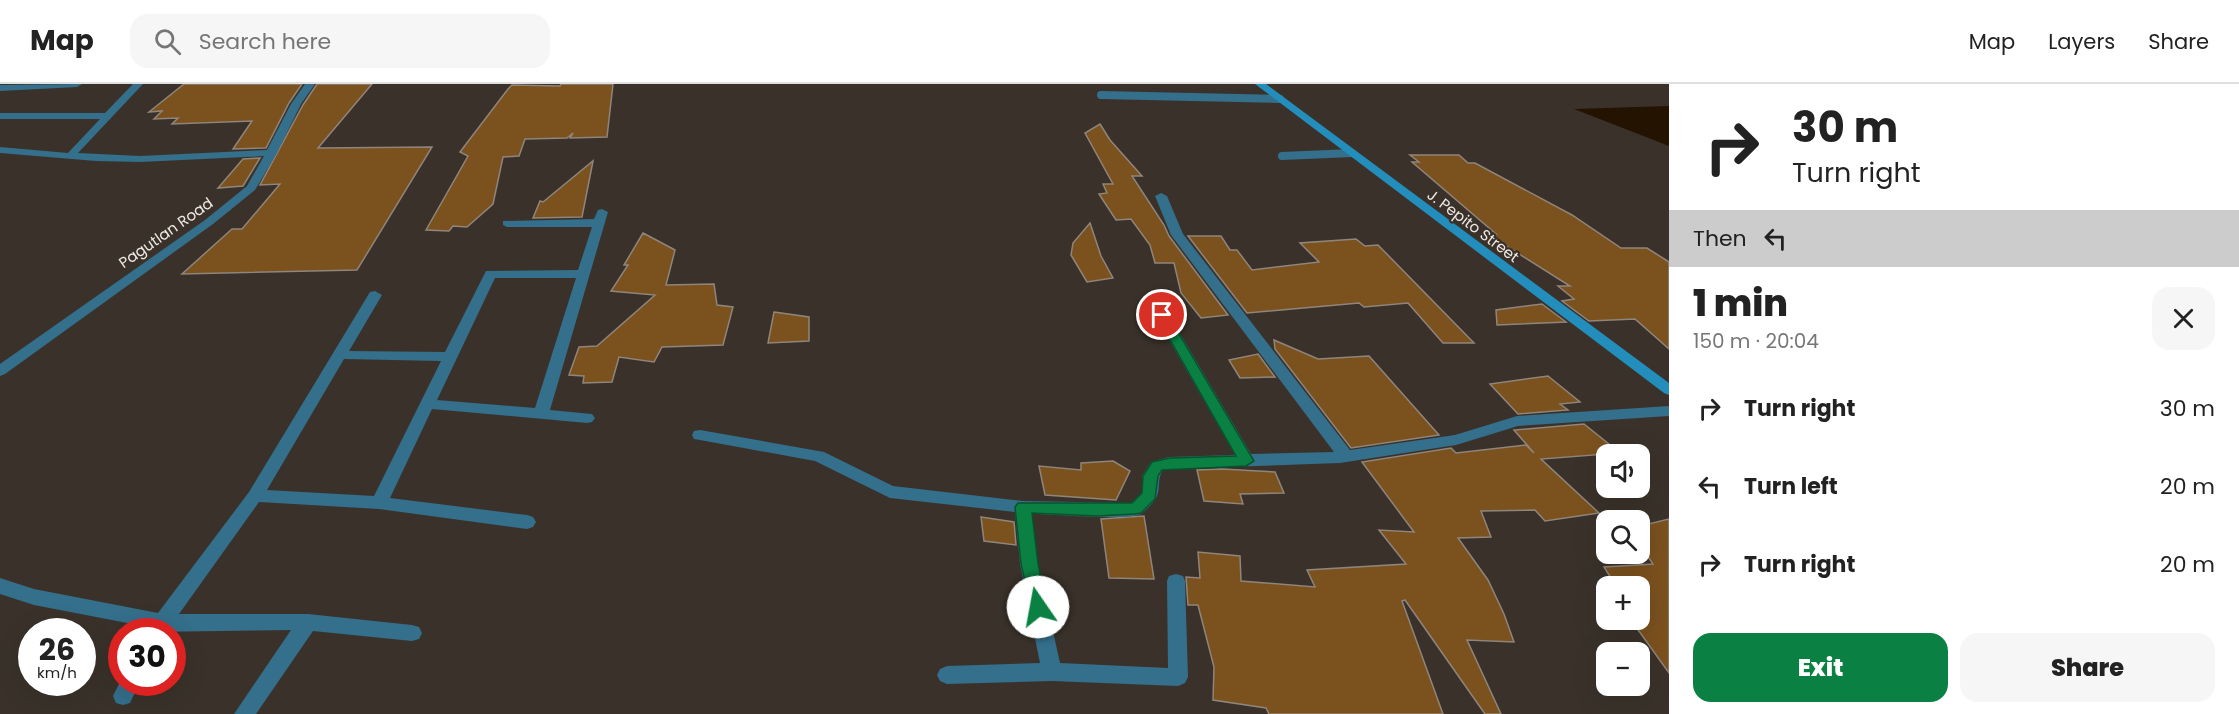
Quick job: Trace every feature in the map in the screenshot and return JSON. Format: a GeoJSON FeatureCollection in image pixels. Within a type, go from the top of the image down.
{"type":"FeatureCollection","features":[{"type":"Feature","properties":{"kind":"street"},"geometry":{"type":"LineString","coordinates":[[0,88],[77,84]]}},
{"type":"Feature","properties":{"kind":"street"},"geometry":{"type":"LineString","coordinates":[[70,156],[138,84]]}},
{"type":"Feature","properties":{"kind":"street","name":"Pagutlan Road"},"geometry":{"type":"LineString","coordinates":[[0,371],[231,206],[251,188],[272,153],[296,104],[310,84]]}},
{"type":"Feature","properties":{"kind":"street","name":"J. Pepito Street"},"geometry":{"type":"LineString","coordinates":[[1260,84],[1669,390]]}},
{"type":"Feature","properties":{"kind":"street"},"geometry":{"type":"LineString","coordinates":[[0,116],[108,116]]}},
{"type":"Feature","properties":{"kind":"street"},"geometry":{"type":"LineString","coordinates":[[0,150],[70,156],[175,159],[272,153]]}},
{"type":"Feature","properties":{"kind":"street"},"geometry":{"type":"LineString","coordinates":[[1161,196],[1178,235],[1346,456]]}},
{"type":"Feature","properties":{"kind":"street"},"geometry":{"type":"LineString","coordinates":[[507,223],[600,218],[541,414]]}},
{"type":"Feature","properties":{"kind":"street"},"geometry":{"type":"LineString","coordinates":[[379,503],[490,274],[584,274]]}},
{"type":"Feature","properties":{"kind":"street"},"geometry":{"type":"LineString","coordinates":[[165,618],[255,496],[342,355],[375,295]]}},
{"type":"Feature","properties":{"kind":"street"},"geometry":{"type":"LineString","coordinates":[[1162,315],[1246,461]]}},
{"type":"Feature","properties":{"kind":"street"},"geometry":{"type":"LineString","coordinates":[[342,355],[450,357]]}},
{"type":"Feature","properties":{"kind":"street"},"geometry":{"type":"LineString","coordinates":[[427,404],[587,418]]}},
{"type":"Feature","properties":{"kind":"street"},"geometry":{"type":"LineString","coordinates":[[700,435],[818,456],[890,492],[1023,507],[1097,510],[1135,509],[1150,495],[1150,476],[1157,466],[1170,463],[1346,456],[1456,440],[1517,421],[1669,411]]}},
{"type":"Feature","properties":{"kind":"street"},"geometry":{"type":"LineString","coordinates":[[255,496],[379,503],[527,522]]}},
{"type":"Feature","properties":{"kind":"street"},"geometry":{"type":"LineString","coordinates":[[1023,507],[1029,564],[1052,672]]}},
{"type":"Feature","properties":{"kind":"street"},"geometry":{"type":"LineString","coordinates":[[947,675],[1052,672],[1178,677],[1176,581]]}},
{"type":"Feature","properties":{"kind":"street"},"geometry":{"type":"LineString","coordinates":[[0,586],[34,597],[121,618]]}},
{"type":"Feature","properties":{"kind":"street"},"geometry":{"type":"LineString","coordinates":[[186,626],[308,622],[412,633]]}},
{"type":"Feature","properties":{"kind":"street"},"geometry":{"type":"LineString","coordinates":[[244,714],[308,622]]}},
{"type":"Feature","properties":{"kind":"lane"},"geometry":{"type":"LineString","coordinates":[[1101,95],[1280,99]]}},
{"type":"Feature","properties":{"kind":"lane"},"geometry":{"type":"LineString","coordinates":[[1282,156],[1352,153]]}},
{"type":"Feature","properties":{"kind":"shaded area"},"geometry":{"type":"Polygon","coordinates":[[[1669,106],[1669,146],[1574,109],[1669,106]]]}},
{"type":"Feature","properties":{"kind":"building"},"geometry":{"type":"Polygon","coordinates":[[[184,84],[302,84],[289,103],[266,148],[233,149],[252,121],[172,124],[178,118],[154,119],[162,111],[149,112],[184,84]]]}},
{"type":"Feature","properties":{"kind":"building"},"geometry":{"type":"Polygon","coordinates":[[[317,84],[372,84],[318,148],[432,147],[357,270],[182,274],[232,229],[242,229],[280,184],[260,185],[303,105],[317,84]]]}},
{"type":"Feature","properties":{"kind":"building"},"geometry":{"type":"Polygon","coordinates":[[[561,84],[613,84],[607,137],[570,138],[573,133],[567,138],[525,139],[519,156],[503,157],[493,204],[467,227],[453,226],[449,231],[426,230],[468,156],[460,152],[508,89],[512,85],[560,86],[561,84]]]}},
{"type":"Feature","properties":{"kind":"building"},"geometry":{"type":"Polygon","coordinates":[[[1100,124],[1110,140],[1142,176],[1132,176],[1169,236],[1228,315],[1201,318],[1181,293],[1174,263],[1155,263],[1150,245],[1131,219],[1116,220],[1099,194],[1107,193],[1103,184],[1113,184],[1085,133],[1100,124]]]}},
{"type":"Feature","properties":{"kind":"building"},"geometry":{"type":"Polygon","coordinates":[[[1410,155],[1459,155],[1468,163],[1475,163],[1572,215],[1621,248],[1647,248],[1669,262],[1669,349],[1635,319],[1589,321],[1562,301],[1574,299],[1558,286],[1570,286],[1487,234],[1496,234],[1412,162],[1419,162],[1410,155]]]}},
{"type":"Feature","properties":{"kind":"building"},"geometry":{"type":"Polygon","coordinates":[[[260,158],[243,186],[218,188],[243,159],[260,158]]]}},
{"type":"Feature","properties":{"kind":"building"},"geometry":{"type":"Polygon","coordinates":[[[593,161],[582,217],[533,218],[540,201],[543,202],[593,161]]]}},
{"type":"Feature","properties":{"kind":"building"},"geometry":{"type":"Polygon","coordinates":[[[1090,223],[1101,256],[1113,278],[1087,282],[1071,255],[1073,243],[1090,223]]]}},
{"type":"Feature","properties":{"kind":"building"},"geometry":{"type":"Polygon","coordinates":[[[643,233],[675,250],[666,285],[714,284],[717,305],[733,307],[723,345],[662,347],[654,362],[619,357],[612,382],[583,383],[584,376],[569,375],[579,347],[597,346],[655,295],[611,291],[628,265],[624,265],[643,233]]]}},
{"type":"Feature","properties":{"kind":"building"},"geometry":{"type":"Polygon","coordinates":[[[1188,236],[1221,236],[1230,250],[1237,250],[1252,270],[1319,262],[1300,243],[1356,239],[1365,246],[1378,245],[1474,343],[1443,343],[1408,303],[1364,307],[1359,303],[1247,313],[1188,236]]]}},
{"type":"Feature","properties":{"kind":"building"},"geometry":{"type":"Polygon","coordinates":[[[1542,304],[1566,322],[1497,325],[1496,310],[1542,304]]]}},
{"type":"Feature","properties":{"kind":"building"},"geometry":{"type":"Polygon","coordinates":[[[774,312],[809,317],[809,341],[768,343],[774,312]]]}},
{"type":"Feature","properties":{"kind":"building"},"geometry":{"type":"Polygon","coordinates":[[[1274,340],[1318,359],[1369,356],[1439,435],[1351,448],[1275,349],[1274,340]]]}},
{"type":"Feature","properties":{"kind":"building"},"geometry":{"type":"Polygon","coordinates":[[[1258,354],[1275,377],[1240,378],[1229,360],[1258,354]]]}},
{"type":"Feature","properties":{"kind":"building"},"geometry":{"type":"Polygon","coordinates":[[[1548,376],[1580,402],[1560,404],[1568,410],[1518,414],[1490,384],[1548,376]]]}},
{"type":"Feature","properties":{"kind":"building"},"geometry":{"type":"Polygon","coordinates":[[[1584,424],[1609,444],[1596,444],[1596,455],[1541,459],[1596,510],[1596,513],[1545,521],[1535,510],[1481,511],[1491,537],[1458,538],[1488,580],[1514,642],[1467,640],[1501,714],[1485,714],[1405,600],[1402,601],[1443,714],[1269,714],[1266,708],[1213,700],[1214,667],[1198,605],[1188,605],[1186,577],[1200,578],[1198,552],[1240,556],[1241,581],[1315,587],[1307,570],[1406,564],[1379,530],[1414,532],[1362,462],[1451,448],[1456,453],[1526,445],[1534,453],[1514,430],[1584,424]]]}},
{"type":"Feature","properties":{"kind":"building"},"geometry":{"type":"Polygon","coordinates":[[[1113,461],[1130,471],[1116,500],[1045,495],[1039,466],[1081,470],[1081,463],[1113,461]]]}},
{"type":"Feature","properties":{"kind":"building"},"geometry":{"type":"Polygon","coordinates":[[[1197,470],[1275,472],[1284,493],[1240,494],[1243,504],[1204,501],[1197,470]]]}},
{"type":"Feature","properties":{"kind":"building"},"geometry":{"type":"Polygon","coordinates":[[[1144,516],[1154,579],[1109,578],[1101,519],[1144,516]]]}},
{"type":"Feature","properties":{"kind":"building"},"geometry":{"type":"Polygon","coordinates":[[[981,517],[1014,522],[1016,545],[984,541],[981,517]]]}},
{"type":"Feature","properties":{"kind":"building"},"geometry":{"type":"Polygon","coordinates":[[[1669,519],[1669,673],[1650,646],[1650,642],[1647,642],[1638,630],[1650,630],[1650,576],[1610,576],[1604,567],[1653,564],[1650,560],[1650,524],[1669,519]]]}},
{"type":"Feature","properties":{"kind":"route"},"geometry":{"type":"LineString","coordinates":[[1038,607],[1029,564],[1023,507],[1135,509],[1150,495],[1150,476],[1157,466],[1170,463],[1246,461],[1162,315]]}}]}
